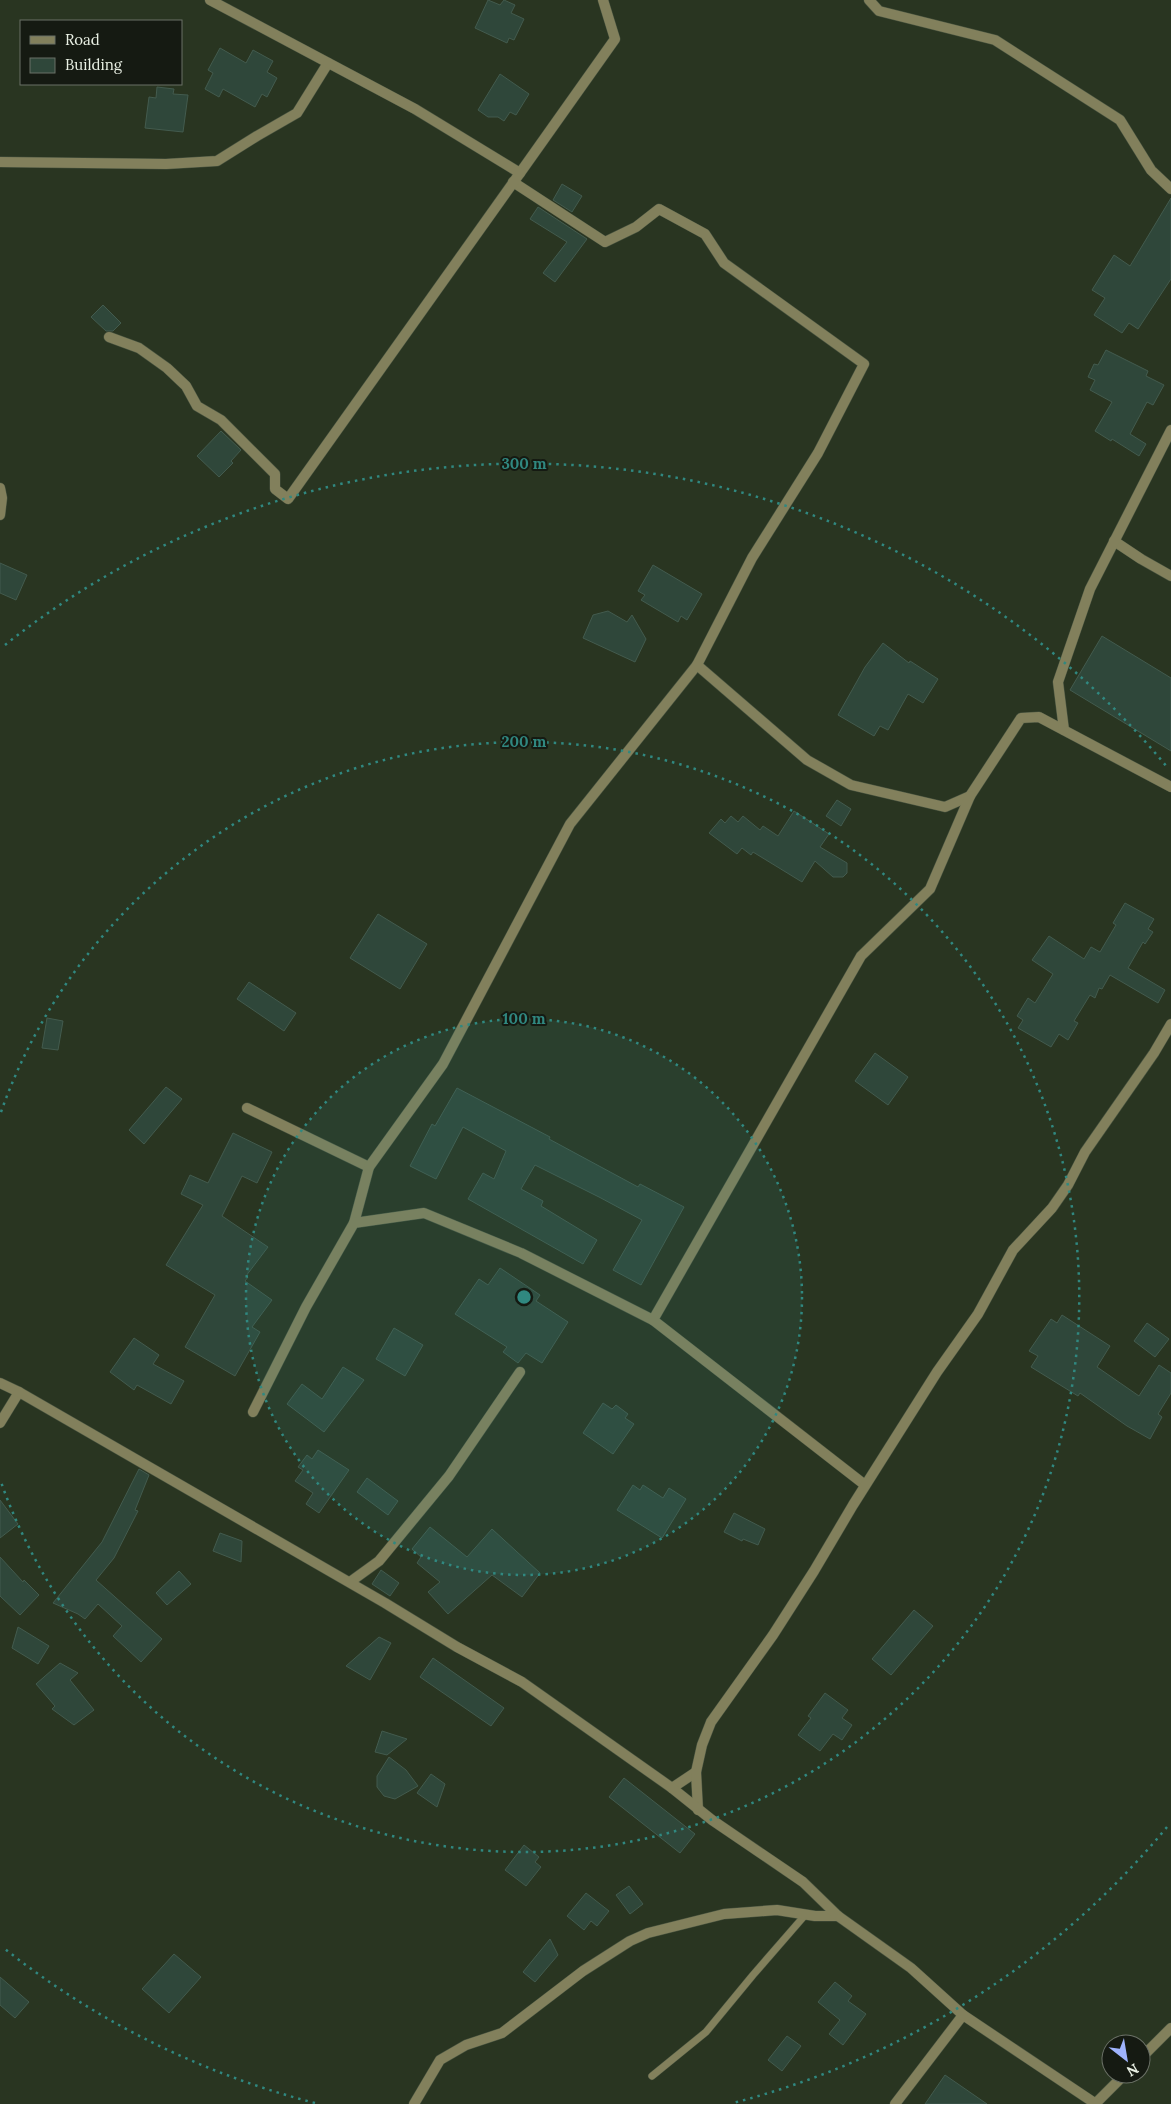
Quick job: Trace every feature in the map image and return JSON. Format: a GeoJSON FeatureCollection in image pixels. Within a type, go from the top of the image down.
{"type":"FeatureCollection","features":[{"type":"Feature","properties":{"kind":"street"},"geometry":{"type":"LineString","coordinates":[[210,0],[415,109],[520,173]]}},
{"type":"Feature","properties":{"kind":"street"},"geometry":{"type":"LineString","coordinates":[[109,338],[139,348],[167,368],[186,386],[197,406],[221,420],[275,474],[275,489],[288,499],[615,40],[603,0]]}},
{"type":"Feature","properties":{"kind":"street"},"geometry":{"type":"LineString","coordinates":[[869,0],[879,11],[995,40],[1120,120],[1151,170],[1171,189]]}},
{"type":"Feature","properties":{"kind":"street"},"geometry":{"type":"LineString","coordinates":[[0,162],[166,164],[217,161],[297,113],[328,63]]}},
{"type":"Feature","properties":{"kind":"street"},"geometry":{"type":"LineString","coordinates":[[253,1412],[306,1307],[354,1223],[369,1167],[443,1064],[570,824],[697,665],[752,558],[818,453],[864,364],[724,262],[705,234],[659,209],[636,227],[604,242],[513,182]]}},
{"type":"Feature","properties":{"kind":"street"},"geometry":{"type":"LineString","coordinates":[[1064,730],[1058,682],[1090,588],[1171,430]]}},
{"type":"Feature","properties":{"kind":"street"},"geometry":{"type":"LineString","coordinates":[[0,488],[2,498],[0,515]]}},
{"type":"Feature","properties":{"kind":"street"},"geometry":{"type":"LineString","coordinates":[[1114,541],[1171,576]]}},
{"type":"Feature","properties":{"kind":"street"},"geometry":{"type":"LineString","coordinates":[[697,665],[807,760],[851,784],[945,806],[970,796]]}},
{"type":"Feature","properties":{"kind":"street"},"geometry":{"type":"LineString","coordinates":[[652,1320],[861,956],[930,889],[970,796],[1021,718],[1039,717],[1171,787]]}},
{"type":"Feature","properties":{"kind":"street"},"geometry":{"type":"LineString","coordinates":[[698,1810],[696,1772],[702,1745],[712,1722],[814,1571],[865,1485],[937,1372],[978,1314],[1014,1250],[1052,1208],[1068,1185],[1086,1152],[1154,1053],[1171,1024]]}},
{"type":"Feature","properties":{"kind":"street"},"geometry":{"type":"LineString","coordinates":[[248,1108],[369,1167]]}},
{"type":"Feature","properties":{"kind":"street"},"geometry":{"type":"LineString","coordinates":[[354,1223],[424,1214],[521,1253],[652,1320],[865,1485]]}},
{"type":"Feature","properties":{"kind":"street"},"geometry":{"type":"LineString","coordinates":[[350,1582],[379,1561],[442,1484],[520,1372]]}},
{"type":"Feature","properties":{"kind":"street"},"geometry":{"type":"LineString","coordinates":[[0,1383],[19,1392],[350,1582],[458,1647],[522,1682],[672,1788],[698,1810],[802,1882],[838,1916],[911,1968],[963,2015],[1096,2104],[1115,2084]]}},
{"type":"Feature","properties":{"kind":"street"},"geometry":{"type":"LineString","coordinates":[[0,1423],[19,1392]]}},
{"type":"Feature","properties":{"kind":"street"},"geometry":{"type":"LineString","coordinates":[[672,1788],[696,1772]]}},
{"type":"Feature","properties":{"kind":"street"},"geometry":{"type":"LineString","coordinates":[[414,2104],[440,2060],[466,2045],[502,2033],[583,1971],[630,1941],[648,1933],[724,1914],[777,1910],[838,1916]]}},
{"type":"Feature","properties":{"kind":"street"},"geometry":{"type":"LineString","coordinates":[[895,2104],[963,2015]]}},
{"type":"Feature","properties":{"kind":"street"},"geometry":{"type":"LineString","coordinates":[[1151,2048],[1171,2028]]}},
{"type":"Feature","properties":{"kind":"lane"},"geometry":{"type":"LineString","coordinates":[[652,2076],[706,2032],[806,1914]]}},
{"type":"Feature","properties":{"kind":"building"},"geometry":{"type":"Polygon","coordinates":[[[488,0],[500,5],[504,0],[515,5],[511,13],[524,19],[514,40],[509,38],[507,43],[475,28],[488,0]]]}},
{"type":"Feature","properties":{"kind":"building"},"geometry":{"type":"Polygon","coordinates":[[[220,48],[246,63],[253,50],[273,61],[267,72],[277,78],[267,97],[262,94],[255,107],[223,89],[219,97],[205,89],[213,73],[208,70],[220,48]]]}},
{"type":"Feature","properties":{"kind":"building"},"geometry":{"type":"Polygon","coordinates":[[[500,74],[529,94],[516,115],[510,112],[504,121],[498,117],[488,117],[478,110],[500,74]]]}},
{"type":"Feature","properties":{"kind":"building"},"geometry":{"type":"Polygon","coordinates":[[[157,87],[174,89],[173,94],[188,95],[183,132],[145,128],[149,97],[156,98],[157,87]]]}},
{"type":"Feature","properties":{"kind":"building"},"geometry":{"type":"Polygon","coordinates":[[[562,184],[582,196],[572,212],[553,200],[562,184]]]}},
{"type":"Feature","properties":{"kind":"building"},"geometry":{"type":"Polygon","coordinates":[[[1171,198],[1171,279],[1138,329],[1129,323],[1122,333],[1094,315],[1105,298],[1092,290],[1114,255],[1130,266],[1171,198]]]}},
{"type":"Feature","properties":{"kind":"building"},"geometry":{"type":"Polygon","coordinates":[[[538,207],[587,239],[555,282],[543,273],[567,242],[530,219],[538,207]]]}},
{"type":"Feature","properties":{"kind":"building"},"geometry":{"type":"Polygon","coordinates":[[[103,305],[121,323],[113,331],[106,331],[91,317],[103,305]]]}},
{"type":"Feature","properties":{"kind":"building"},"geometry":{"type":"Polygon","coordinates":[[[1106,350],[1148,371],[1146,376],[1164,385],[1153,405],[1147,402],[1130,434],[1146,444],[1139,456],[1095,431],[1112,402],[1090,390],[1095,380],[1088,377],[1094,364],[1098,365],[1106,350]]]}},
{"type":"Feature","properties":{"kind":"building"},"geometry":{"type":"Polygon","coordinates":[[[221,431],[241,450],[231,461],[233,463],[219,477],[197,456],[221,431]]]}},
{"type":"Feature","properties":{"kind":"building"},"geometry":{"type":"Polygon","coordinates":[[[0,563],[27,575],[16,600],[0,593],[0,563]]]}},
{"type":"Feature","properties":{"kind":"building"},"geometry":{"type":"Polygon","coordinates":[[[653,565],[702,594],[687,620],[681,616],[678,622],[641,600],[645,595],[638,591],[653,565]]]}},
{"type":"Feature","properties":{"kind":"building"},"geometry":{"type":"Polygon","coordinates":[[[608,611],[627,622],[632,615],[646,639],[635,662],[583,638],[593,615],[608,611]]]}},
{"type":"Feature","properties":{"kind":"building"},"geometry":{"type":"Polygon","coordinates":[[[1102,636],[1171,678],[1171,751],[1070,690],[1102,636]]]}},
{"type":"Feature","properties":{"kind":"building"},"geometry":{"type":"Polygon","coordinates":[[[883,643],[909,663],[910,661],[938,679],[923,703],[908,694],[888,730],[880,726],[874,736],[838,715],[865,667],[883,643]]]}},
{"type":"Feature","properties":{"kind":"building"},"geometry":{"type":"Polygon","coordinates":[[[837,800],[851,809],[841,826],[826,816],[837,800]]]}},
{"type":"Feature","properties":{"kind":"building"},"geometry":{"type":"Polygon","coordinates":[[[794,811],[829,834],[820,847],[847,863],[847,873],[843,877],[833,877],[815,861],[802,882],[753,852],[751,855],[742,848],[737,854],[709,833],[721,819],[725,823],[731,816],[738,822],[743,816],[760,830],[763,826],[778,836],[794,811]]]}},
{"type":"Feature","properties":{"kind":"building"},"geometry":{"type":"Polygon","coordinates":[[[1125,903],[1154,919],[1148,929],[1153,932],[1145,944],[1143,942],[1128,968],[1165,990],[1158,1003],[1110,975],[1102,989],[1099,988],[1095,998],[1090,995],[1074,1021],[1078,1023],[1068,1040],[1059,1034],[1051,1047],[1018,1028],[1023,1020],[1017,1016],[1028,998],[1035,1003],[1053,974],[1032,960],[1049,936],[1084,959],[1091,947],[1100,952],[1116,925],[1113,923],[1125,903]]]}},
{"type":"Feature","properties":{"kind":"building"},"geometry":{"type":"Polygon","coordinates":[[[378,914],[427,944],[400,989],[350,958],[378,914]]]}},
{"type":"Feature","properties":{"kind":"building"},"geometry":{"type":"Polygon","coordinates":[[[249,982],[296,1013],[284,1031],[237,999],[249,982]]]}},
{"type":"Feature","properties":{"kind":"building"},"geometry":{"type":"Polygon","coordinates":[[[47,1018],[63,1021],[58,1050],[42,1048],[47,1018]]]}},
{"type":"Feature","properties":{"kind":"building"},"geometry":{"type":"Polygon","coordinates":[[[875,1053],[908,1077],[888,1105],[855,1081],[875,1053]]]}},
{"type":"Feature","properties":{"kind":"building"},"geometry":{"type":"Polygon","coordinates":[[[166,1087],[182,1099],[144,1144],[129,1130],[166,1087]]]}},
{"type":"Feature","properties":{"kind":"building"},"geometry":{"type":"Polygon","coordinates":[[[457,1088],[550,1137],[549,1139],[638,1187],[640,1184],[684,1207],[641,1285],[613,1270],[642,1220],[599,1197],[535,1165],[521,1189],[543,1201],[541,1206],[597,1240],[583,1264],[468,1199],[483,1173],[494,1179],[506,1151],[463,1127],[436,1179],[410,1166],[432,1124],[435,1126],[457,1088]]]}},
{"type":"Feature","properties":{"kind":"building"},"geometry":{"type":"Polygon","coordinates":[[[233,1133],[272,1152],[257,1183],[242,1176],[222,1216],[268,1247],[246,1276],[248,1277],[245,1281],[272,1300],[252,1327],[260,1332],[235,1376],[185,1347],[215,1295],[166,1265],[203,1205],[181,1194],[190,1175],[208,1183],[233,1133]]]}},
{"type":"Feature","properties":{"kind":"building"},"geometry":{"type":"Polygon","coordinates":[[[500,1268],[540,1295],[536,1301],[568,1322],[542,1363],[526,1353],[518,1363],[503,1352],[507,1347],[455,1314],[479,1279],[488,1285],[500,1268]]]}},
{"type":"Feature","properties":{"kind":"building"},"geometry":{"type":"Polygon","coordinates":[[[1062,1315],[1110,1346],[1097,1367],[1139,1396],[1159,1365],[1171,1373],[1171,1393],[1158,1414],[1162,1417],[1150,1439],[1127,1426],[1080,1393],[1078,1396],[1031,1367],[1038,1356],[1029,1351],[1051,1319],[1057,1323],[1062,1315]]]}},
{"type":"Feature","properties":{"kind":"building"},"geometry":{"type":"Polygon","coordinates":[[[1147,1323],[1169,1339],[1155,1357],[1134,1341],[1147,1323]]]}},
{"type":"Feature","properties":{"kind":"building"},"geometry":{"type":"Polygon","coordinates":[[[394,1328],[423,1345],[405,1376],[376,1359],[394,1328]]]}},
{"type":"Feature","properties":{"kind":"building"},"geometry":{"type":"Polygon","coordinates":[[[134,1338],[159,1355],[153,1364],[184,1381],[171,1404],[137,1385],[134,1390],[110,1372],[134,1338]]]}},
{"type":"Feature","properties":{"kind":"building"},"geometry":{"type":"Polygon","coordinates":[[[343,1367],[364,1380],[324,1432],[287,1404],[302,1384],[322,1399],[343,1367]]]}},
{"type":"Feature","properties":{"kind":"building"},"geometry":{"type":"Polygon","coordinates":[[[603,1403],[612,1409],[616,1405],[628,1414],[625,1418],[634,1424],[613,1454],[583,1433],[603,1403]]]}},
{"type":"Feature","properties":{"kind":"building"},"geometry":{"type":"Polygon","coordinates":[[[318,1450],[349,1470],[319,1513],[306,1504],[313,1493],[295,1481],[303,1470],[298,1467],[307,1455],[312,1459],[318,1450]]]}},
{"type":"Feature","properties":{"kind":"building"},"geometry":{"type":"Polygon","coordinates":[[[139,1469],[149,1475],[135,1510],[138,1511],[114,1558],[96,1580],[162,1639],[141,1662],[113,1636],[122,1626],[98,1604],[85,1619],[53,1603],[102,1542],[139,1469]]]}},
{"type":"Feature","properties":{"kind":"building"},"geometry":{"type":"Polygon","coordinates":[[[367,1478],[398,1501],[388,1515],[357,1492],[367,1478]]]}},
{"type":"Feature","properties":{"kind":"building"},"geometry":{"type":"Polygon","coordinates":[[[633,1485],[640,1490],[643,1485],[663,1498],[669,1488],[686,1499],[662,1538],[617,1510],[633,1485]]]}},
{"type":"Feature","properties":{"kind":"building"},"geometry":{"type":"Polygon","coordinates":[[[0,1500],[18,1524],[0,1538],[0,1500]]]}},
{"type":"Feature","properties":{"kind":"building"},"geometry":{"type":"Polygon","coordinates":[[[734,1513],[765,1529],[758,1545],[743,1539],[742,1541],[724,1532],[734,1513]]]}},
{"type":"Feature","properties":{"kind":"building"},"geometry":{"type":"Polygon","coordinates":[[[430,1527],[467,1557],[492,1529],[540,1573],[522,1597],[492,1575],[448,1614],[428,1592],[440,1582],[417,1563],[421,1557],[412,1549],[430,1527]]]}},
{"type":"Feature","properties":{"kind":"building"},"geometry":{"type":"Polygon","coordinates":[[[220,1533],[242,1541],[241,1562],[213,1551],[220,1533]]]}},
{"type":"Feature","properties":{"kind":"building"},"geometry":{"type":"Polygon","coordinates":[[[0,1557],[23,1582],[24,1580],[39,1595],[20,1615],[0,1596],[0,1557]]]}},
{"type":"Feature","properties":{"kind":"building"},"geometry":{"type":"Polygon","coordinates":[[[381,1570],[399,1583],[390,1596],[372,1584],[381,1570]]]}},
{"type":"Feature","properties":{"kind":"building"},"geometry":{"type":"Polygon","coordinates":[[[179,1571],[191,1584],[167,1605],[156,1593],[179,1571]]]}},
{"type":"Feature","properties":{"kind":"building"},"geometry":{"type":"Polygon","coordinates":[[[914,1610],[933,1626],[891,1675],[872,1659],[914,1610]]]}},
{"type":"Feature","properties":{"kind":"building"},"geometry":{"type":"Polygon","coordinates":[[[18,1627],[49,1646],[38,1664],[12,1648],[18,1627]]]}},
{"type":"Feature","properties":{"kind":"building"},"geometry":{"type":"Polygon","coordinates":[[[379,1637],[391,1643],[370,1680],[346,1666],[379,1637]]]}},
{"type":"Feature","properties":{"kind":"building"},"geometry":{"type":"Polygon","coordinates":[[[433,1658],[504,1708],[491,1726],[420,1677],[433,1658]]]}},
{"type":"Feature","properties":{"kind":"building"},"geometry":{"type":"Polygon","coordinates":[[[60,1663],[78,1673],[70,1680],[94,1710],[74,1725],[52,1709],[55,1706],[36,1684],[60,1663]]]}},
{"type":"Feature","properties":{"kind":"building"},"geometry":{"type":"Polygon","coordinates":[[[825,1693],[848,1710],[842,1718],[852,1725],[842,1740],[833,1734],[820,1751],[798,1735],[811,1718],[808,1716],[825,1693]]]}},
{"type":"Feature","properties":{"kind":"building"},"geometry":{"type":"Polygon","coordinates":[[[382,1731],[407,1739],[387,1755],[375,1752],[382,1731]]]}},
{"type":"Feature","properties":{"kind":"building"},"geometry":{"type":"Polygon","coordinates":[[[389,1757],[406,1770],[418,1786],[395,1799],[384,1796],[377,1787],[377,1776],[389,1757]]]}},
{"type":"Feature","properties":{"kind":"building"},"geometry":{"type":"Polygon","coordinates":[[[431,1774],[445,1784],[437,1807],[417,1793],[431,1774]]]}},
{"type":"Feature","properties":{"kind":"building"},"geometry":{"type":"Polygon","coordinates":[[[624,1778],[695,1834],[680,1853],[609,1797],[624,1778]]]}},
{"type":"Feature","properties":{"kind":"building"},"geometry":{"type":"Polygon","coordinates":[[[524,1845],[539,1857],[535,1862],[541,1867],[526,1886],[505,1870],[524,1845]]]}},
{"type":"Feature","properties":{"kind":"building"},"geometry":{"type":"Polygon","coordinates":[[[629,1886],[643,1904],[630,1914],[616,1895],[629,1886]]]}},
{"type":"Feature","properties":{"kind":"building"},"geometry":{"type":"Polygon","coordinates":[[[586,1893],[609,1911],[597,1926],[591,1921],[584,1930],[567,1916],[586,1893]]]}},
{"type":"Feature","properties":{"kind":"building"},"geometry":{"type":"Polygon","coordinates":[[[550,1939],[558,1955],[535,1982],[523,1972],[550,1939]]]}},
{"type":"Feature","properties":{"kind":"building"},"geometry":{"type":"Polygon","coordinates":[[[174,1954],[201,1977],[169,2013],[142,1989],[174,1954]]]}},
{"type":"Feature","properties":{"kind":"building"},"geometry":{"type":"Polygon","coordinates":[[[0,1977],[29,2002],[15,2018],[0,2005],[0,1977]]]}},
{"type":"Feature","properties":{"kind":"building"},"geometry":{"type":"Polygon","coordinates":[[[835,1982],[852,1996],[848,2001],[866,2014],[843,2045],[829,2034],[840,2020],[818,2002],[835,1982]]]}},
{"type":"Feature","properties":{"kind":"building"},"geometry":{"type":"Polygon","coordinates":[[[787,2036],[801,2046],[782,2071],[768,2060],[787,2036]]]}},
{"type":"Feature","properties":{"kind":"building"},"geometry":{"type":"Polygon","coordinates":[[[945,2075],[987,2104],[925,2104],[945,2075]]]}}]}
